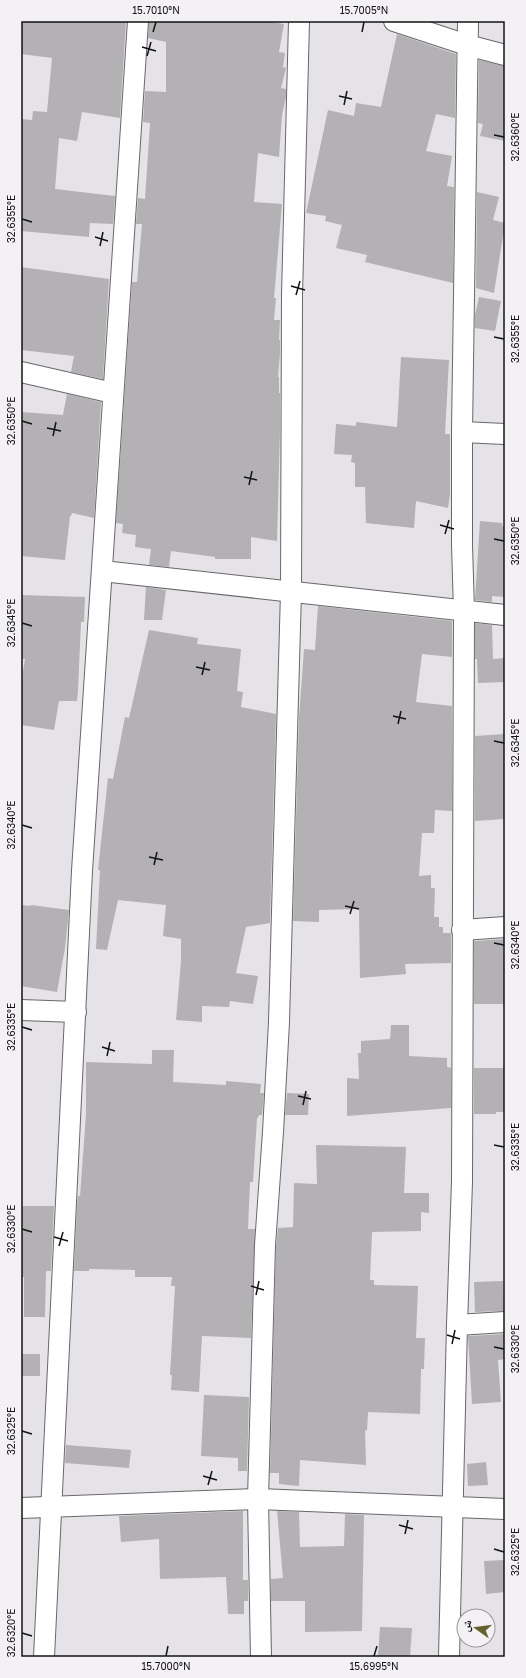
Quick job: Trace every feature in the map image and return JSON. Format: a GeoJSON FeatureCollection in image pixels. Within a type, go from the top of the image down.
{"type":"FeatureCollection","features":[{"type":"Feature","properties":{"kind":"street"},"geometry":{"type":"LineString","coordinates":[[44,1657],[82,871],[138,21]]}},
{"type":"Feature","properties":{"kind":"street"},"geometry":{"type":"LineString","coordinates":[[260,1657],[258,1499],[265,1245],[273,1132],[278,1022],[291,592],[292,295],[299,21]]}},
{"type":"Feature","properties":{"kind":"street"},"geometry":{"type":"LineString","coordinates":[[394,21],[467,45],[505,55]]}},
{"type":"Feature","properties":{"kind":"street"},"geometry":{"type":"LineString","coordinates":[[449,1657],[462,1182],[464,610],[462,545],[462,432],[468,21]]}},
{"type":"Feature","properties":{"kind":"street"},"geometry":{"type":"LineString","coordinates":[[21,372],[113,393]]}},
{"type":"Feature","properties":{"kind":"street"},"geometry":{"type":"LineString","coordinates":[[462,432],[505,434]]}},
{"type":"Feature","properties":{"kind":"street"},"geometry":{"type":"LineString","coordinates":[[102,571],[505,615]]}},
{"type":"Feature","properties":{"kind":"street"},"geometry":{"type":"LineString","coordinates":[[462,930],[505,927]]}},
{"type":"Feature","properties":{"kind":"street"},"geometry":{"type":"LineString","coordinates":[[21,1010],[76,1012]]}},
{"type":"Feature","properties":{"kind":"street"},"geometry":{"type":"LineString","coordinates":[[457,1325],[505,1322]]}},
{"type":"Feature","properties":{"kind":"street"},"geometry":{"type":"LineString","coordinates":[[21,1508],[258,1499],[505,1509]]}},
{"type":"Feature","properties":{"kind":"building"},"geometry":{"type":"Polygon","coordinates":[[[21,21],[126,21],[120,118],[82,112],[77,141],[59,138],[55,189],[115,196],[113,224],[90,223],[89,237],[21,231],[21,119],[32,120],[33,111],[47,112],[52,58],[21,54],[21,21]]]}},
{"type":"Feature","properties":{"kind":"building"},"geometry":{"type":"Polygon","coordinates":[[[149,21],[264,21],[284,24],[279,52],[285,53],[283,67],[286,68],[281,88],[286,89],[286,97],[282,115],[279,157],[258,153],[254,202],[282,204],[274,298],[276,298],[274,320],[280,320],[278,377],[280,393],[280,430],[277,541],[251,537],[251,559],[215,559],[215,557],[171,551],[169,567],[149,565],[151,549],[135,547],[136,535],[122,533],[123,524],[116,523],[132,282],[137,282],[142,224],[136,224],[138,198],[145,199],[150,123],[143,122],[145,91],[166,92],[166,42],[148,38],[149,21]]]}},
{"type":"Feature","properties":{"kind":"building"},"geometry":{"type":"Polygon","coordinates":[[[397,34],[456,54],[455,118],[436,114],[426,151],[452,156],[447,186],[454,187],[453,283],[365,262],[367,255],[336,248],[342,225],[325,221],[326,216],[306,213],[328,110],[354,116],[356,103],[381,107],[397,34]]]}},
{"type":"Feature","properties":{"kind":"building"},"geometry":{"type":"Polygon","coordinates":[[[479,60],[505,66],[505,141],[480,136],[483,124],[478,123],[479,60]]]}},
{"type":"Feature","properties":{"kind":"building"},"geometry":{"type":"Polygon","coordinates":[[[477,192],[499,197],[493,220],[505,223],[494,293],[476,288],[477,192]]]}},
{"type":"Feature","properties":{"kind":"building"},"geometry":{"type":"Polygon","coordinates":[[[21,267],[109,279],[103,379],[71,372],[74,356],[21,350],[21,267]]]}},
{"type":"Feature","properties":{"kind":"building"},"geometry":{"type":"Polygon","coordinates":[[[479,297],[501,301],[495,331],[475,328],[475,315],[479,297]]]}},
{"type":"Feature","properties":{"kind":"building"},"geometry":{"type":"Polygon","coordinates":[[[401,357],[449,360],[445,434],[450,434],[450,494],[448,508],[416,501],[414,528],[366,523],[365,487],[355,487],[355,463],[351,462],[352,455],[334,454],[336,424],[356,426],[356,422],[397,427],[401,357]]]}},
{"type":"Feature","properties":{"kind":"building"},"geometry":{"type":"Polygon","coordinates":[[[67,394],[101,402],[94,518],[72,513],[70,516],[65,560],[21,556],[22,412],[63,415],[67,394]]]}},
{"type":"Feature","properties":{"kind":"building"},"geometry":{"type":"Polygon","coordinates":[[[480,521],[502,523],[502,526],[505,526],[505,597],[492,596],[492,602],[475,600],[480,521]]]}},
{"type":"Feature","properties":{"kind":"building"},"geometry":{"type":"Polygon","coordinates":[[[146,587],[166,590],[162,620],[144,620],[146,587]]]}},
{"type":"Feature","properties":{"kind":"building"},"geometry":{"type":"Polygon","coordinates":[[[21,595],[85,597],[84,622],[81,622],[77,701],[59,701],[54,730],[21,725],[21,683],[25,659],[21,659],[21,595]]]}},
{"type":"Feature","properties":{"kind":"building"},"geometry":{"type":"Polygon","coordinates":[[[318,606],[452,621],[452,657],[422,654],[416,702],[452,706],[452,811],[435,810],[434,833],[422,833],[419,876],[431,875],[431,888],[435,888],[434,917],[439,917],[439,927],[443,927],[443,933],[451,933],[451,963],[405,964],[406,974],[360,978],[359,909],[319,910],[319,922],[293,921],[299,718],[304,649],[315,650],[318,606]]]}},
{"type":"Feature","properties":{"kind":"building"},"geometry":{"type":"Polygon","coordinates":[[[475,623],[492,625],[493,659],[505,658],[505,682],[478,683],[477,659],[475,659],[475,623]]]}},
{"type":"Feature","properties":{"kind":"building"},"geometry":{"type":"Polygon","coordinates":[[[149,630],[198,638],[197,644],[241,649],[237,691],[243,692],[241,707],[276,714],[270,923],[246,927],[236,973],[258,976],[253,1004],[230,1001],[229,1007],[202,1006],[202,1022],[176,1020],[181,961],[181,939],[163,936],[166,905],[118,900],[107,950],[96,949],[100,870],[98,870],[108,778],[113,779],[125,717],[129,718],[149,630]]]}},
{"type":"Feature","properties":{"kind":"building"},"geometry":{"type":"Polygon","coordinates":[[[505,734],[505,819],[475,821],[475,736],[505,734]]]}},
{"type":"Feature","properties":{"kind":"building"},"geometry":{"type":"Polygon","coordinates":[[[21,905],[69,910],[65,948],[57,992],[21,986],[21,905]]]}},
{"type":"Feature","properties":{"kind":"building"},"geometry":{"type":"Polygon","coordinates":[[[505,939],[505,1004],[474,1004],[474,941],[505,939]]]}},
{"type":"Feature","properties":{"kind":"building"},"geometry":{"type":"Polygon","coordinates":[[[391,1025],[409,1025],[409,1056],[447,1058],[447,1067],[451,1068],[451,1108],[347,1116],[347,1078],[359,1079],[358,1053],[361,1053],[361,1041],[390,1039],[391,1025]]]}},
{"type":"Feature","properties":{"kind":"building"},"geometry":{"type":"Polygon","coordinates":[[[152,1050],[174,1050],[173,1082],[226,1085],[226,1081],[261,1084],[260,1093],[264,1093],[262,1115],[259,1115],[257,1118],[253,1182],[250,1182],[248,1229],[255,1229],[251,1338],[202,1336],[199,1392],[171,1390],[172,1375],[170,1375],[175,1286],[171,1286],[172,1277],[135,1277],[135,1270],[89,1269],[89,1271],[74,1271],[77,1206],[78,1196],[80,1196],[86,1114],[86,1062],[152,1064],[152,1050]]]}},
{"type":"Feature","properties":{"kind":"building"},"geometry":{"type":"Polygon","coordinates":[[[474,1068],[505,1068],[505,1112],[496,1112],[496,1114],[474,1114],[474,1068]]]}},
{"type":"Feature","properties":{"kind":"building"},"geometry":{"type":"Polygon","coordinates":[[[287,1093],[309,1094],[308,1115],[285,1115],[287,1093]]]}},
{"type":"Feature","properties":{"kind":"building"},"geometry":{"type":"Polygon","coordinates":[[[316,1145],[406,1147],[404,1193],[429,1193],[429,1213],[421,1212],[421,1231],[372,1232],[370,1280],[374,1280],[374,1285],[418,1286],[416,1338],[425,1338],[424,1369],[421,1369],[420,1414],[368,1412],[367,1431],[365,1430],[366,1465],[300,1460],[299,1486],[279,1484],[279,1473],[270,1473],[276,1246],[278,1228],[293,1227],[294,1183],[317,1184],[316,1145]]]}},
{"type":"Feature","properties":{"kind":"building"},"geometry":{"type":"Polygon","coordinates":[[[21,1206],[54,1206],[51,1271],[46,1271],[45,1317],[24,1317],[24,1277],[21,1277],[21,1206]]]}},
{"type":"Feature","properties":{"kind":"building"},"geometry":{"type":"Polygon","coordinates":[[[503,1281],[504,1311],[475,1312],[474,1282],[503,1281]]]}},
{"type":"Feature","properties":{"kind":"building"},"geometry":{"type":"Polygon","coordinates":[[[505,1334],[505,1359],[498,1360],[501,1402],[472,1404],[468,1336],[505,1334]]]}},
{"type":"Feature","properties":{"kind":"building"},"geometry":{"type":"Polygon","coordinates":[[[21,1354],[40,1354],[40,1376],[21,1376],[21,1354]]]}},
{"type":"Feature","properties":{"kind":"building"},"geometry":{"type":"Polygon","coordinates":[[[204,1395],[249,1397],[247,1471],[238,1471],[238,1458],[201,1456],[204,1395]]]}},
{"type":"Feature","properties":{"kind":"building"},"geometry":{"type":"Polygon","coordinates":[[[66,1445],[131,1450],[129,1468],[65,1463],[66,1445]]]}},
{"type":"Feature","properties":{"kind":"building"},"geometry":{"type":"Polygon","coordinates":[[[486,1462],[488,1485],[468,1486],[467,1464],[486,1462]]]}},
{"type":"Feature","properties":{"kind":"building"},"geometry":{"type":"Polygon","coordinates":[[[243,1511],[243,1580],[248,1580],[248,1601],[244,1601],[244,1614],[228,1614],[226,1577],[160,1579],[159,1539],[121,1542],[119,1516],[243,1511]]]}},
{"type":"Feature","properties":{"kind":"building"},"geometry":{"type":"Polygon","coordinates":[[[277,1511],[299,1512],[300,1547],[344,1546],[345,1514],[364,1515],[362,1631],[305,1632],[305,1601],[271,1601],[271,1579],[283,1578],[277,1511]]]}},
{"type":"Feature","properties":{"kind":"building"},"geometry":{"type":"Polygon","coordinates":[[[505,1560],[505,1592],[486,1594],[484,1561],[505,1560]]]}},
{"type":"Feature","properties":{"kind":"building"},"geometry":{"type":"Polygon","coordinates":[[[380,1627],[412,1628],[410,1657],[378,1657],[380,1627]]]}}]}
